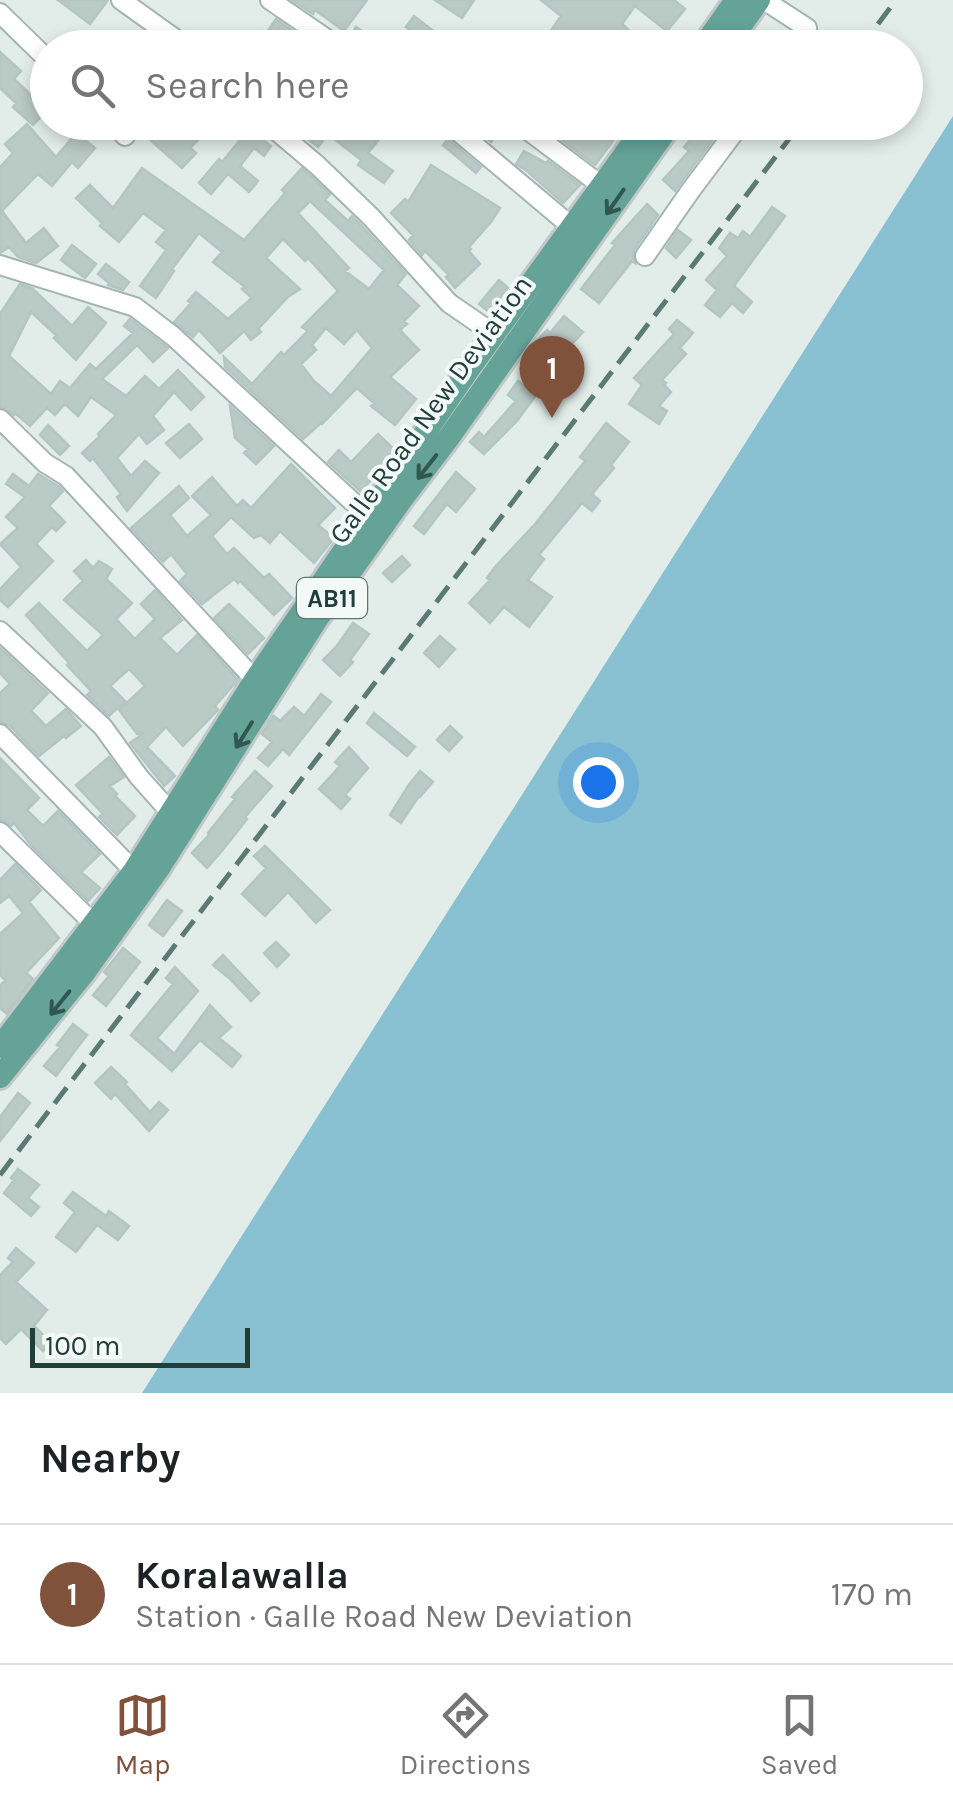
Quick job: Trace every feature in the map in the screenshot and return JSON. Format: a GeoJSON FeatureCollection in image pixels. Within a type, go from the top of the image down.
{"type":"FeatureCollection","features":[{"type":"Feature","properties":{"kind":"main road"},"geometry":{"type":"LineString","coordinates":[[715,30],[736,0]]}},
{"type":"Feature","properties":{"kind":"main road"},"geometry":{"type":"LineString","coordinates":[[738,30],[761,0]]}},
{"type":"Feature","properties":{"kind":"main road","name":"Galle Road New Deviation"},"geometry":{"type":"LineString","coordinates":[[0,1046],[134,871],[255,680],[494,334],[635,140]]}},
{"type":"Feature","properties":{"kind":"main road","name":"Galle Road New Deviation"},"geometry":{"type":"LineString","coordinates":[[1,1074],[84,973],[159,868],[315,622],[659,140]]}},
{"type":"Feature","properties":{"kind":"street"},"geometry":{"type":"LineString","coordinates":[[121,0],[163,30]]}},
{"type":"Feature","properties":{"kind":"street"},"geometry":{"type":"LineString","coordinates":[[270,0],[314,30]]}},
{"type":"Feature","properties":{"kind":"street"},"geometry":{"type":"LineString","coordinates":[[761,0],[806,30]]}},
{"type":"Feature","properties":{"kind":"street"},"geometry":{"type":"LineString","coordinates":[[0,13],[30,42]]}},
{"type":"Feature","properties":{"kind":"street"},"geometry":{"type":"LineString","coordinates":[[287,140],[371,217],[449,303],[494,334]]}},
{"type":"Feature","properties":{"kind":"street"},"geometry":{"type":"LineString","coordinates":[[468,140],[572,227]]}},
{"type":"Feature","properties":{"kind":"street"},"geometry":{"type":"LineString","coordinates":[[541,140],[602,186]]}},
{"type":"Feature","properties":{"kind":"street"},"geometry":{"type":"LineString","coordinates":[[645,256],[728,140]]}},
{"type":"Feature","properties":{"kind":"street"},"geometry":{"type":"LineString","coordinates":[[0,265],[135,307],[174,337],[368,516]]}},
{"type":"Feature","properties":{"kind":"street"},"geometry":{"type":"LineString","coordinates":[[0,419],[45,463],[66,476],[255,680]]}},
{"type":"Feature","properties":{"kind":"street"},"geometry":{"type":"LineString","coordinates":[[0,631],[103,727],[139,778],[172,814]]}},
{"type":"Feature","properties":{"kind":"street"},"geometry":{"type":"LineString","coordinates":[[0,734],[134,871]]}},
{"type":"Feature","properties":{"kind":"street"},"geometry":{"type":"LineString","coordinates":[[0,832],[92,923]]}},
{"type":"Feature","properties":{"kind":"water"},"geometry":{"type":"Polygon","coordinates":[[[953,116],[953,1393],[142,1393],[953,116]]]}},
{"type":"Feature","properties":{"kind":"building"},"geometry":{"type":"Polygon","coordinates":[[[58,0],[108,0],[90,24],[58,0]]]}},
{"type":"Feature","properties":{"kind":"building"},"geometry":{"type":"Polygon","coordinates":[[[292,0],[367,0],[345,30],[315,10],[313,14],[292,0]]]}},
{"type":"Feature","properties":{"kind":"building"},"geometry":{"type":"Polygon","coordinates":[[[435,0],[474,0],[462,18],[435,0]]]}},
{"type":"Feature","properties":{"kind":"building"},"geometry":{"type":"Polygon","coordinates":[[[541,0],[674,0],[685,9],[668,30],[635,6],[622,24],[628,30],[551,30],[561,16],[541,0]]]}},
{"type":"Feature","properties":{"kind":"building"},"geometry":{"type":"Polygon","coordinates":[[[414,16],[432,30],[410,30],[406,27],[414,16]]]}},
{"type":"Feature","properties":{"kind":"building"},"geometry":{"type":"Polygon","coordinates":[[[276,19],[291,30],[268,30],[276,19]]]}},
{"type":"Feature","properties":{"kind":"building"},"geometry":{"type":"Polygon","coordinates":[[[0,52],[21,71],[14,79],[30,94],[30,122],[13,107],[16,103],[0,88],[0,52]]]}},
{"type":"Feature","properties":{"kind":"building"},"geometry":{"type":"Polygon","coordinates":[[[27,124],[30,140],[41,140],[56,157],[70,140],[85,140],[95,148],[78,168],[72,162],[52,186],[38,174],[2,211],[26,243],[44,228],[58,246],[36,263],[18,257],[9,247],[0,253],[0,167],[13,153],[5,144],[27,124]]]}},
{"type":"Feature","properties":{"kind":"building"},"geometry":{"type":"Polygon","coordinates":[[[150,140],[198,140],[190,148],[196,153],[182,168],[150,140]]]}},
{"type":"Feature","properties":{"kind":"building"},"geometry":{"type":"Polygon","coordinates":[[[240,140],[263,140],[271,146],[264,156],[254,148],[240,166],[258,181],[249,192],[228,174],[211,194],[199,183],[219,159],[222,162],[240,140]]]}},
{"type":"Feature","properties":{"kind":"building"},"geometry":{"type":"Polygon","coordinates":[[[336,140],[378,140],[368,153],[393,171],[384,183],[358,165],[361,160],[336,140]]]}},
{"type":"Feature","properties":{"kind":"building"},"geometry":{"type":"Polygon","coordinates":[[[449,140],[481,167],[476,173],[443,145],[449,140]]]}},
{"type":"Feature","properties":{"kind":"building"},"geometry":{"type":"Polygon","coordinates":[[[562,140],[612,140],[595,165],[562,140]]]}},
{"type":"Feature","properties":{"kind":"building"},"geometry":{"type":"Polygon","coordinates":[[[690,140],[713,140],[675,191],[663,180],[689,151],[684,147],[690,140]]]}},
{"type":"Feature","properties":{"kind":"building"},"geometry":{"type":"Polygon","coordinates":[[[524,151],[548,161],[580,185],[563,203],[516,164],[524,151]]]}},
{"type":"Feature","properties":{"kind":"building"},"geometry":{"type":"Polygon","coordinates":[[[431,165],[500,208],[469,247],[480,264],[455,288],[446,277],[449,275],[425,251],[422,255],[409,240],[413,235],[391,213],[405,199],[408,202],[431,165]]]}},
{"type":"Feature","properties":{"kind":"building"},"geometry":{"type":"Polygon","coordinates":[[[142,168],[244,240],[302,168],[330,194],[325,200],[348,221],[352,216],[406,274],[397,285],[419,306],[400,330],[419,350],[390,377],[416,399],[395,425],[371,406],[374,403],[357,388],[303,439],[225,367],[224,357],[252,384],[281,352],[284,355],[308,331],[302,327],[338,291],[308,258],[305,261],[283,239],[266,258],[300,289],[288,297],[251,340],[244,331],[220,353],[199,330],[193,337],[174,322],[196,292],[228,319],[252,298],[242,289],[245,287],[213,262],[222,252],[199,233],[156,298],[140,286],[166,250],[156,242],[166,230],[143,213],[119,242],[76,198],[90,185],[113,208],[142,168]],[[310,201],[298,213],[349,268],[345,271],[369,289],[384,270],[310,201]],[[326,328],[312,345],[316,350],[301,364],[331,396],[372,348],[357,330],[344,344],[326,328]]]}},
{"type":"Feature","properties":{"kind":"building"},"geometry":{"type":"Polygon","coordinates":[[[647,204],[658,215],[634,250],[635,263],[632,261],[599,303],[581,289],[615,245],[612,243],[647,204]]]}},
{"type":"Feature","properties":{"kind":"building"},"geometry":{"type":"Polygon","coordinates":[[[772,207],[785,216],[734,286],[752,302],[743,313],[732,303],[720,317],[705,305],[717,290],[706,280],[727,256],[719,248],[730,233],[738,238],[743,231],[750,237],[772,207]]]}},
{"type":"Feature","properties":{"kind":"building"},"geometry":{"type":"Polygon","coordinates":[[[678,230],[691,240],[676,258],[666,248],[678,230]]]}},
{"type":"Feature","properties":{"kind":"building"},"geometry":{"type":"Polygon","coordinates":[[[72,245],[96,264],[85,278],[61,260],[72,245]]]}},
{"type":"Feature","properties":{"kind":"building"},"geometry":{"type":"Polygon","coordinates":[[[106,264],[129,282],[123,290],[108,285],[98,274],[106,264]]]}},
{"type":"Feature","properties":{"kind":"building"},"geometry":{"type":"Polygon","coordinates":[[[499,280],[508,288],[489,312],[479,304],[499,280]]]}},
{"type":"Feature","properties":{"kind":"building"},"geometry":{"type":"Polygon","coordinates":[[[20,284],[32,288],[72,326],[88,307],[106,323],[76,360],[31,312],[9,356],[51,394],[60,381],[70,388],[90,364],[96,369],[133,333],[124,326],[130,319],[168,348],[153,362],[137,345],[102,379],[126,396],[145,376],[159,389],[178,370],[204,397],[191,410],[174,392],[153,416],[164,430],[147,444],[139,434],[117,458],[131,476],[145,461],[159,473],[127,511],[117,497],[121,494],[93,458],[90,461],[82,453],[116,415],[91,397],[78,416],[65,404],[55,415],[47,408],[30,426],[0,407],[0,314],[20,284]]]}},
{"type":"Feature","properties":{"kind":"building"},"geometry":{"type":"Polygon","coordinates":[[[564,316],[583,332],[552,365],[532,345],[547,330],[550,333],[564,316]]]}},
{"type":"Feature","properties":{"kind":"building"},"geometry":{"type":"Polygon","coordinates":[[[677,320],[693,333],[680,348],[686,354],[662,380],[671,392],[659,406],[667,411],[659,424],[629,404],[642,385],[634,378],[674,334],[669,329],[677,320]]]}},
{"type":"Feature","properties":{"kind":"building"},"geometry":{"type":"Polygon","coordinates":[[[518,381],[536,395],[484,454],[470,442],[479,432],[484,437],[516,401],[508,395],[518,381]]]}},
{"type":"Feature","properties":{"kind":"building"},"geometry":{"type":"Polygon","coordinates":[[[230,406],[274,446],[256,464],[244,453],[248,449],[235,438],[230,406]]]}},
{"type":"Feature","properties":{"kind":"building"},"geometry":{"type":"Polygon","coordinates":[[[606,423],[629,442],[592,494],[600,501],[592,511],[582,503],[539,555],[544,559],[528,580],[552,597],[529,627],[504,607],[490,623],[469,603],[585,461],[580,457],[606,423]]]}},
{"type":"Feature","properties":{"kind":"building"},"geometry":{"type":"Polygon","coordinates":[[[189,424],[202,439],[180,458],[166,443],[189,424]]]}},
{"type":"Feature","properties":{"kind":"building"},"geometry":{"type":"Polygon","coordinates":[[[48,425],[69,446],[60,455],[40,435],[48,425]]]}},
{"type":"Feature","properties":{"kind":"building"},"geometry":{"type":"Polygon","coordinates":[[[378,434],[395,450],[361,492],[328,462],[339,450],[351,462],[378,434]]]}},
{"type":"Feature","properties":{"kind":"building"},"geometry":{"type":"Polygon","coordinates":[[[291,464],[335,508],[318,525],[334,538],[314,563],[280,531],[270,543],[261,535],[254,538],[231,517],[212,536],[227,554],[234,548],[264,578],[269,574],[292,598],[274,615],[234,579],[202,604],[180,581],[187,574],[171,554],[163,562],[131,528],[179,486],[189,498],[170,515],[187,536],[211,515],[192,496],[212,477],[237,506],[243,500],[251,508],[291,464]]]}},
{"type":"Feature","properties":{"kind":"building"},"geometry":{"type":"Polygon","coordinates":[[[456,472],[475,489],[456,512],[447,504],[424,534],[414,526],[456,472]]]}},
{"type":"Feature","properties":{"kind":"building"},"geometry":{"type":"Polygon","coordinates":[[[13,474],[29,486],[38,474],[58,486],[63,491],[49,506],[65,522],[56,531],[52,527],[36,544],[53,561],[8,607],[0,600],[0,589],[21,567],[0,544],[18,528],[6,517],[25,497],[6,484],[13,474]]]}},
{"type":"Feature","properties":{"kind":"building"},"geometry":{"type":"Polygon","coordinates":[[[402,556],[410,565],[392,582],[383,573],[402,556]]]}},
{"type":"Feature","properties":{"kind":"building"},"geometry":{"type":"Polygon","coordinates":[[[86,560],[93,568],[99,561],[112,569],[106,579],[132,603],[116,619],[135,639],[155,619],[141,604],[155,590],[182,620],[160,638],[177,655],[197,635],[238,680],[215,706],[218,710],[183,746],[166,727],[147,747],[175,776],[164,786],[130,743],[144,733],[137,734],[119,710],[145,686],[129,669],[110,686],[125,701],[109,716],[87,695],[91,691],[26,615],[39,603],[87,651],[103,635],[64,600],[83,581],[74,571],[86,560]]]}},
{"type":"Feature","properties":{"kind":"building"},"geometry":{"type":"Polygon","coordinates":[[[229,604],[264,638],[248,654],[214,618],[229,604]]]}},
{"type":"Feature","properties":{"kind":"building"},"geometry":{"type":"Polygon","coordinates":[[[353,623],[369,634],[340,676],[323,660],[353,623]]]}},
{"type":"Feature","properties":{"kind":"building"},"geometry":{"type":"Polygon","coordinates":[[[440,636],[455,649],[439,667],[424,653],[440,636]]]}},
{"type":"Feature","properties":{"kind":"building"},"geometry":{"type":"Polygon","coordinates":[[[0,648],[48,693],[31,711],[46,726],[66,709],[81,726],[39,756],[9,725],[0,722],[0,693],[10,684],[0,673],[0,648]]]}},
{"type":"Feature","properties":{"kind":"building"},"geometry":{"type":"Polygon","coordinates":[[[321,694],[331,702],[289,755],[283,749],[268,766],[258,758],[272,742],[262,734],[272,718],[280,721],[294,707],[304,716],[321,694]]]}},
{"type":"Feature","properties":{"kind":"building"},"geometry":{"type":"Polygon","coordinates":[[[374,713],[415,747],[407,756],[367,723],[374,713]]]}},
{"type":"Feature","properties":{"kind":"building"},"geometry":{"type":"Polygon","coordinates":[[[450,726],[462,737],[449,751],[437,740],[450,726]]]}},
{"type":"Feature","properties":{"kind":"building"},"geometry":{"type":"Polygon","coordinates":[[[349,747],[368,768],[345,795],[350,799],[341,809],[319,789],[340,766],[335,762],[349,747]]]}},
{"type":"Feature","properties":{"kind":"building"},"geometry":{"type":"Polygon","coordinates":[[[109,757],[124,777],[110,786],[135,816],[117,835],[76,785],[109,757]]]}},
{"type":"Feature","properties":{"kind":"building"},"geometry":{"type":"Polygon","coordinates":[[[0,758],[39,798],[27,810],[43,826],[58,811],[100,854],[81,872],[100,888],[88,901],[14,823],[11,826],[0,820],[0,758]]]}},
{"type":"Feature","properties":{"kind":"building"},"geometry":{"type":"Polygon","coordinates":[[[255,771],[272,786],[207,868],[192,853],[255,771]]]}},
{"type":"Feature","properties":{"kind":"building"},"geometry":{"type":"Polygon","coordinates":[[[420,771],[433,782],[401,823],[390,815],[420,771]]]}},
{"type":"Feature","properties":{"kind":"building"},"geometry":{"type":"Polygon","coordinates":[[[265,846],[330,910],[316,923],[288,892],[265,916],[242,894],[266,868],[254,856],[265,846]]]}},
{"type":"Feature","properties":{"kind":"building"},"geometry":{"type":"Polygon","coordinates":[[[15,864],[41,890],[29,902],[59,938],[26,973],[33,979],[7,1014],[0,1008],[0,986],[5,980],[0,975],[0,934],[23,913],[9,896],[0,903],[0,880],[15,864]]]}},
{"type":"Feature","properties":{"kind":"building"},"geometry":{"type":"Polygon","coordinates":[[[167,900],[182,911],[163,936],[149,925],[167,900]]]}},
{"type":"Feature","properties":{"kind":"building"},"geometry":{"type":"Polygon","coordinates":[[[276,942],[289,955],[277,967],[264,953],[276,942]]]}},
{"type":"Feature","properties":{"kind":"building"},"geometry":{"type":"Polygon","coordinates":[[[123,948],[140,962],[106,1006],[93,995],[109,976],[104,972],[123,948]]]}},
{"type":"Feature","properties":{"kind":"building"},"geometry":{"type":"Polygon","coordinates":[[[223,955],[259,993],[251,1001],[213,965],[223,955]]]}},
{"type":"Feature","properties":{"kind":"building"},"geometry":{"type":"Polygon","coordinates":[[[175,967],[198,991],[157,1038],[174,1054],[210,1005],[231,1027],[219,1038],[241,1056],[232,1067],[200,1040],[172,1071],[131,1035],[173,984],[166,978],[175,967]]]}},
{"type":"Feature","properties":{"kind":"building"},"geometry":{"type":"Polygon","coordinates":[[[73,1024],[87,1035],[56,1076],[44,1066],[73,1024]]]}},
{"type":"Feature","properties":{"kind":"building"},"geometry":{"type":"Polygon","coordinates":[[[111,1067],[150,1112],[159,1102],[168,1110],[149,1131],[115,1094],[111,1099],[95,1083],[111,1067]]]}},
{"type":"Feature","properties":{"kind":"building"},"geometry":{"type":"Polygon","coordinates":[[[18,1093],[30,1103],[0,1141],[0,1117],[18,1093]]]}},
{"type":"Feature","properties":{"kind":"building"},"geometry":{"type":"Polygon","coordinates":[[[18,1169],[39,1185],[28,1198],[39,1207],[31,1216],[4,1193],[18,1169]]]}},
{"type":"Feature","properties":{"kind":"building"},"geometry":{"type":"Polygon","coordinates":[[[73,1192],[106,1216],[109,1211],[129,1226],[118,1240],[97,1225],[76,1252],[56,1237],[75,1212],[64,1203],[73,1192]]]}},
{"type":"Feature","properties":{"kind":"building"},"geometry":{"type":"Polygon","coordinates":[[[16,1248],[34,1263],[16,1282],[47,1310],[34,1326],[52,1344],[43,1351],[21,1329],[6,1344],[0,1338],[0,1275],[13,1262],[8,1258],[16,1248]]]}},
{"type":"Feature","properties":{"kind":"railway"},"geometry":{"type":"LineString","coordinates":[[874,30],[896,0]]}},
{"type":"Feature","properties":{"kind":"railway"},"geometry":{"type":"LineString","coordinates":[[0,1175],[788,140]]}},
{"type":"Feature","properties":{"kind":"place","name":"Koralawalla"},"geometry":{"type":"Point","coordinates":[552,418]}}]}
